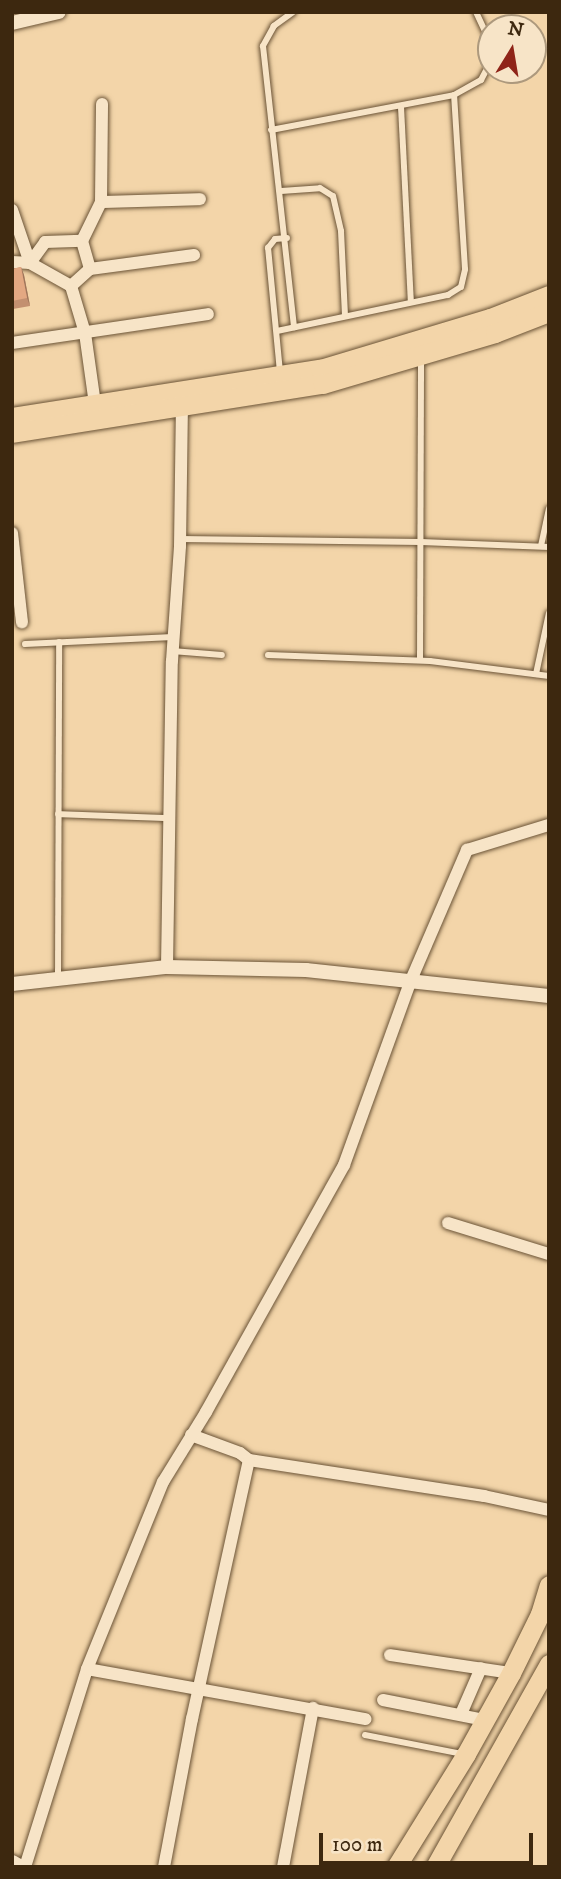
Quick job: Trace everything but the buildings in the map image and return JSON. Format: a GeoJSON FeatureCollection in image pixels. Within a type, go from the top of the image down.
{"type":"FeatureCollection","features":[{"type":"Feature","properties":{"kind":"main road"},"geometry":{"type":"LineString","coordinates":[[12,433],[182,407],[281,383],[490,318],[549,295]]}},
{"type":"Feature","properties":{"kind":"main road"},"geometry":{"type":"LineString","coordinates":[[12,417],[95,404],[281,383],[323,384],[495,333],[549,312]]}},
{"type":"Feature","properties":{"kind":"main road"},"geometry":{"type":"LineString","coordinates":[[396,1867],[466,1754],[511,1673],[540,1614],[549,1585]]}},
{"type":"Feature","properties":{"kind":"main road"},"geometry":{"type":"LineString","coordinates":[[435,1867],[549,1664]]}},
{"type":"Feature","properties":{"kind":"main road"},"geometry":{"type":"LineString","coordinates":[[12,1863],[19,1867]]}},
{"type":"Feature","properties":{"kind":"street"},"geometry":{"type":"LineString","coordinates":[[12,23],[59,12]]}},
{"type":"Feature","properties":{"kind":"street"},"geometry":{"type":"LineString","coordinates":[[90,270],[82,241],[102,202],[102,104]]}},
{"type":"Feature","properties":{"kind":"street"},"geometry":{"type":"LineString","coordinates":[[102,202],[200,199]]}},
{"type":"Feature","properties":{"kind":"street"},"geometry":{"type":"LineString","coordinates":[[12,210],[30,263]]}},
{"type":"Feature","properties":{"kind":"street"},"geometry":{"type":"LineString","coordinates":[[30,263],[45,242],[82,241]]}},
{"type":"Feature","properties":{"kind":"street"},"geometry":{"type":"LineString","coordinates":[[71,286],[90,270],[194,255]]}},
{"type":"Feature","properties":{"kind":"street"},"geometry":{"type":"LineString","coordinates":[[12,262],[30,263],[71,286],[85,333],[95,404]]}},
{"type":"Feature","properties":{"kind":"street"},"geometry":{"type":"LineString","coordinates":[[12,343],[208,314]]}},
{"type":"Feature","properties":{"kind":"street"},"geometry":{"type":"LineString","coordinates":[[167,967],[172,651],[180,539],[182,407]]}},
{"type":"Feature","properties":{"kind":"street"},"geometry":{"type":"LineString","coordinates":[[12,533],[23,622]]}},
{"type":"Feature","properties":{"kind":"street"},"geometry":{"type":"LineString","coordinates":[[24,1867],[87,1669],[163,1482],[344,1165],[411,980],[467,850],[549,825]]}},
{"type":"Feature","properties":{"kind":"street"},"geometry":{"type":"LineString","coordinates":[[12,984],[167,967],[306,970],[549,996]]}},
{"type":"Feature","properties":{"kind":"street"},"geometry":{"type":"LineString","coordinates":[[448,1223],[549,1254]]}},
{"type":"Feature","properties":{"kind":"street"},"geometry":{"type":"LineString","coordinates":[[191,1436],[240,1453],[249,1460],[484,1496],[549,1510]]}},
{"type":"Feature","properties":{"kind":"street"},"geometry":{"type":"LineString","coordinates":[[164,1867],[199,1687],[249,1460]]}},
{"type":"Feature","properties":{"kind":"street"},"geometry":{"type":"LineString","coordinates":[[390,1655],[511,1673]]}},
{"type":"Feature","properties":{"kind":"street"},"geometry":{"type":"LineString","coordinates":[[461,1714],[481,1668]]}},
{"type":"Feature","properties":{"kind":"street"},"geometry":{"type":"LineString","coordinates":[[87,1669],[366,1719]]}},
{"type":"Feature","properties":{"kind":"street"},"geometry":{"type":"LineString","coordinates":[[383,1700],[485,1720]]}},
{"type":"Feature","properties":{"kind":"street"},"geometry":{"type":"LineString","coordinates":[[283,1867],[313,1708]]}},
{"type":"Feature","properties":{"kind":"lane"},"geometry":{"type":"LineString","coordinates":[[293,12],[275,26],[263,46],[294,327]]}},
{"type":"Feature","properties":{"kind":"lane"},"geometry":{"type":"LineString","coordinates":[[271,130],[454,95],[477,82]]}},
{"type":"Feature","properties":{"kind":"lane"},"geometry":{"type":"LineString","coordinates":[[276,331],[448,295],[461,287],[464,280],[454,95]]}},
{"type":"Feature","properties":{"kind":"lane"},"geometry":{"type":"LineString","coordinates":[[401,107],[411,302]]}},
{"type":"Feature","properties":{"kind":"lane"},"geometry":{"type":"LineString","coordinates":[[281,191],[320,188],[333,196],[341,231],[345,316]]}},
{"type":"Feature","properties":{"kind":"lane"},"geometry":{"type":"LineString","coordinates":[[281,383],[268,248],[275,240],[286,238]]}},
{"type":"Feature","properties":{"kind":"lane"},"geometry":{"type":"LineString","coordinates":[[420,660],[421,355]]}},
{"type":"Feature","properties":{"kind":"lane"},"geometry":{"type":"LineString","coordinates":[[180,539],[421,542],[545,547],[549,509]]}},
{"type":"Feature","properties":{"kind":"lane"},"geometry":{"type":"LineString","coordinates":[[536,674],[549,614]]}},
{"type":"Feature","properties":{"kind":"lane"},"geometry":{"type":"LineString","coordinates":[[25,644],[173,637]]}},
{"type":"Feature","properties":{"kind":"lane"},"geometry":{"type":"LineString","coordinates":[[58,979],[59,642]]}},
{"type":"Feature","properties":{"kind":"lane"},"geometry":{"type":"LineString","coordinates":[[172,651],[222,655]]}},
{"type":"Feature","properties":{"kind":"lane"},"geometry":{"type":"LineString","coordinates":[[268,655],[420,660],[549,676]]}},
{"type":"Feature","properties":{"kind":"lane"},"geometry":{"type":"LineString","coordinates":[[58,814],[170,818]]}},
{"type":"Feature","properties":{"kind":"lane"},"geometry":{"type":"LineString","coordinates":[[365,1735],[466,1754]]}}]}
